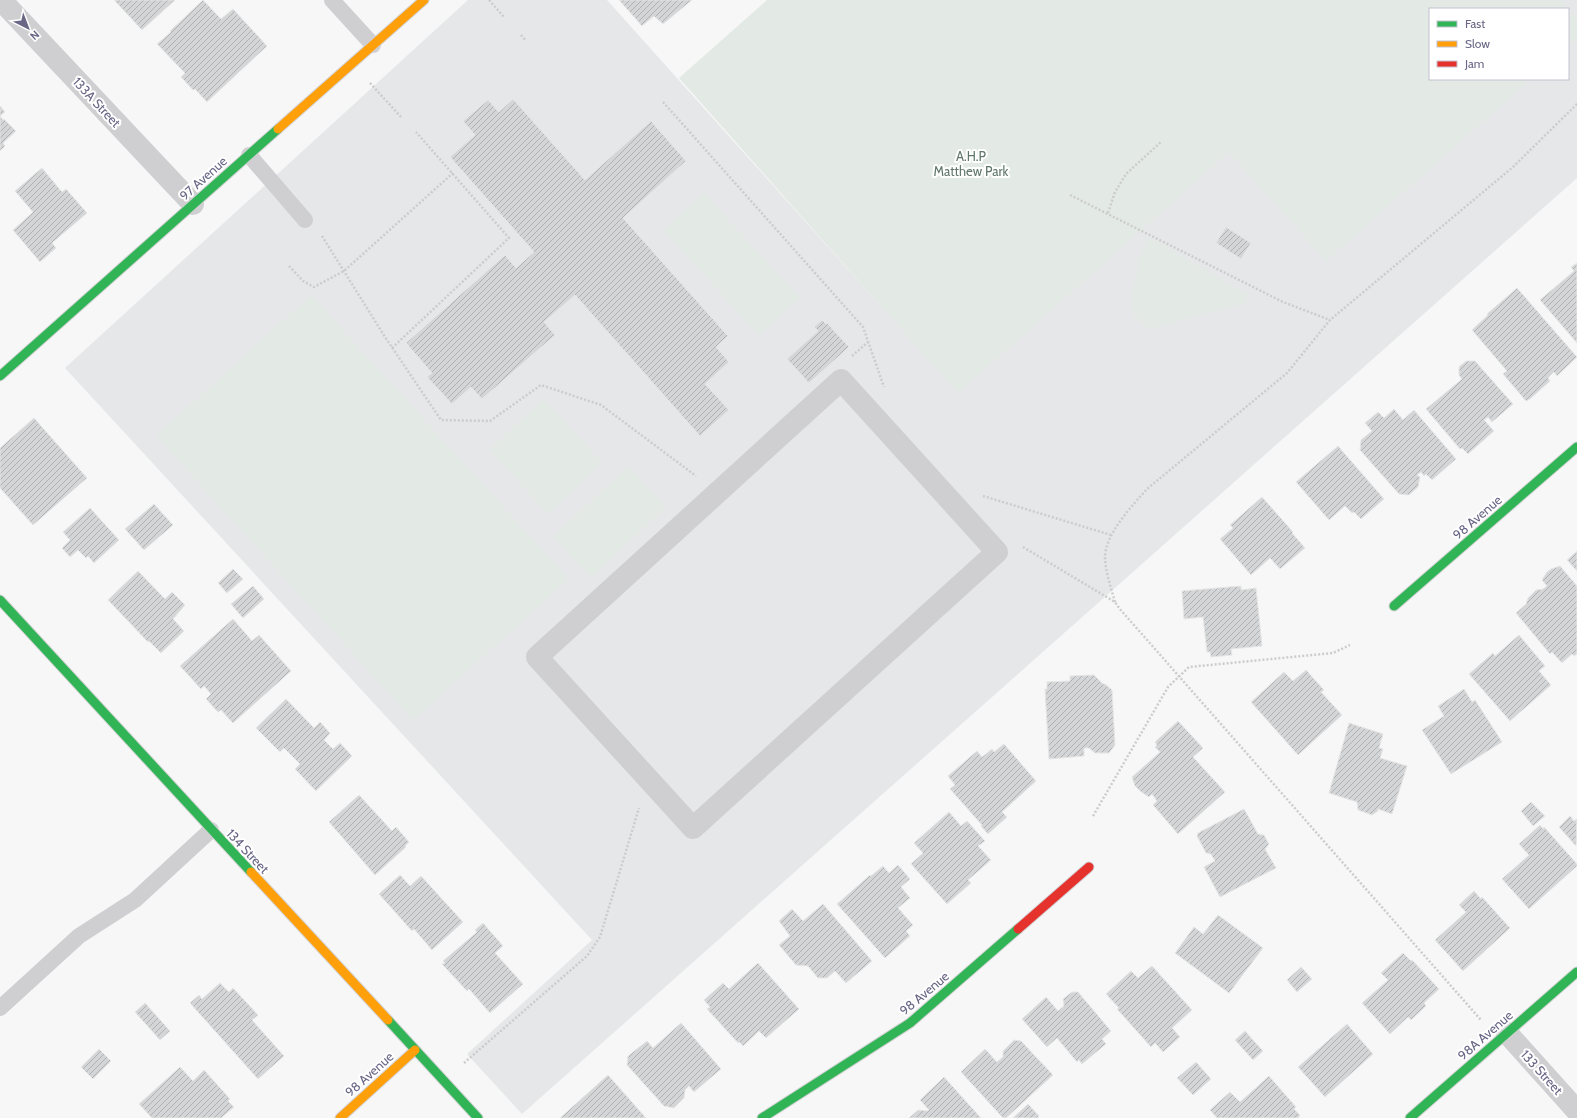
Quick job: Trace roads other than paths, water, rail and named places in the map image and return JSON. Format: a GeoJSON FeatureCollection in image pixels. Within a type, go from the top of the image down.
{"type":"FeatureCollection","features":[{"type":"Feature","properties":{"kind":"street","name":"133A Street"},"geometry":{"type":"LineString","coordinates":[[1,0],[193,204]]}},
{"type":"Feature","properties":{"kind":"street","name":"97 Avenue"},"geometry":{"type":"LineString","coordinates":[[0,376],[424,0]]}},
{"type":"Feature","properties":{"kind":"street"},"geometry":{"type":"LineString","coordinates":[[841,380],[997,552],[693,828],[648,779],[537,657],[841,380]]}},
{"type":"Feature","properties":{"kind":"street","name":"98 Avenue"},"geometry":{"type":"LineString","coordinates":[[1394,606],[1577,447]]}},
{"type":"Feature","properties":{"kind":"street","name":"134 Street"},"geometry":{"type":"LineString","coordinates":[[0,600],[478,1118]]}},
{"type":"Feature","properties":{"kind":"street","name":"98 Avenue"},"geometry":{"type":"LineString","coordinates":[[762,1118],[910,1023],[1089,868]]}},
{"type":"Feature","properties":{"kind":"street","name":"98A Avenue"},"geometry":{"type":"LineString","coordinates":[[1410,1118],[1577,972]]}},
{"type":"Feature","properties":{"kind":"street","name":"133 Street"},"geometry":{"type":"LineString","coordinates":[[1507,1033],[1577,1111]]}},
{"type":"Feature","properties":{"kind":"street","name":"98 Avenue"},"geometry":{"type":"LineString","coordinates":[[340,1118],[415,1050]]}},
{"type":"Feature","properties":{"kind":"lane"},"geometry":{"type":"LineString","coordinates":[[332,0],[373,45]]}},
{"type":"Feature","properties":{"kind":"lane"},"geometry":{"type":"LineString","coordinates":[[249,155],[305,220]]}},
{"type":"Feature","properties":{"kind":"lane"},"geometry":{"type":"LineString","coordinates":[[0,1008],[79,936],[135,900],[211,830]]}},
{"type":"Feature","properties":{"kind":"park label","name":"A.H.P Matthew Park"},"geometry":{"type":"Point","coordinates":[971,164]}}]}
